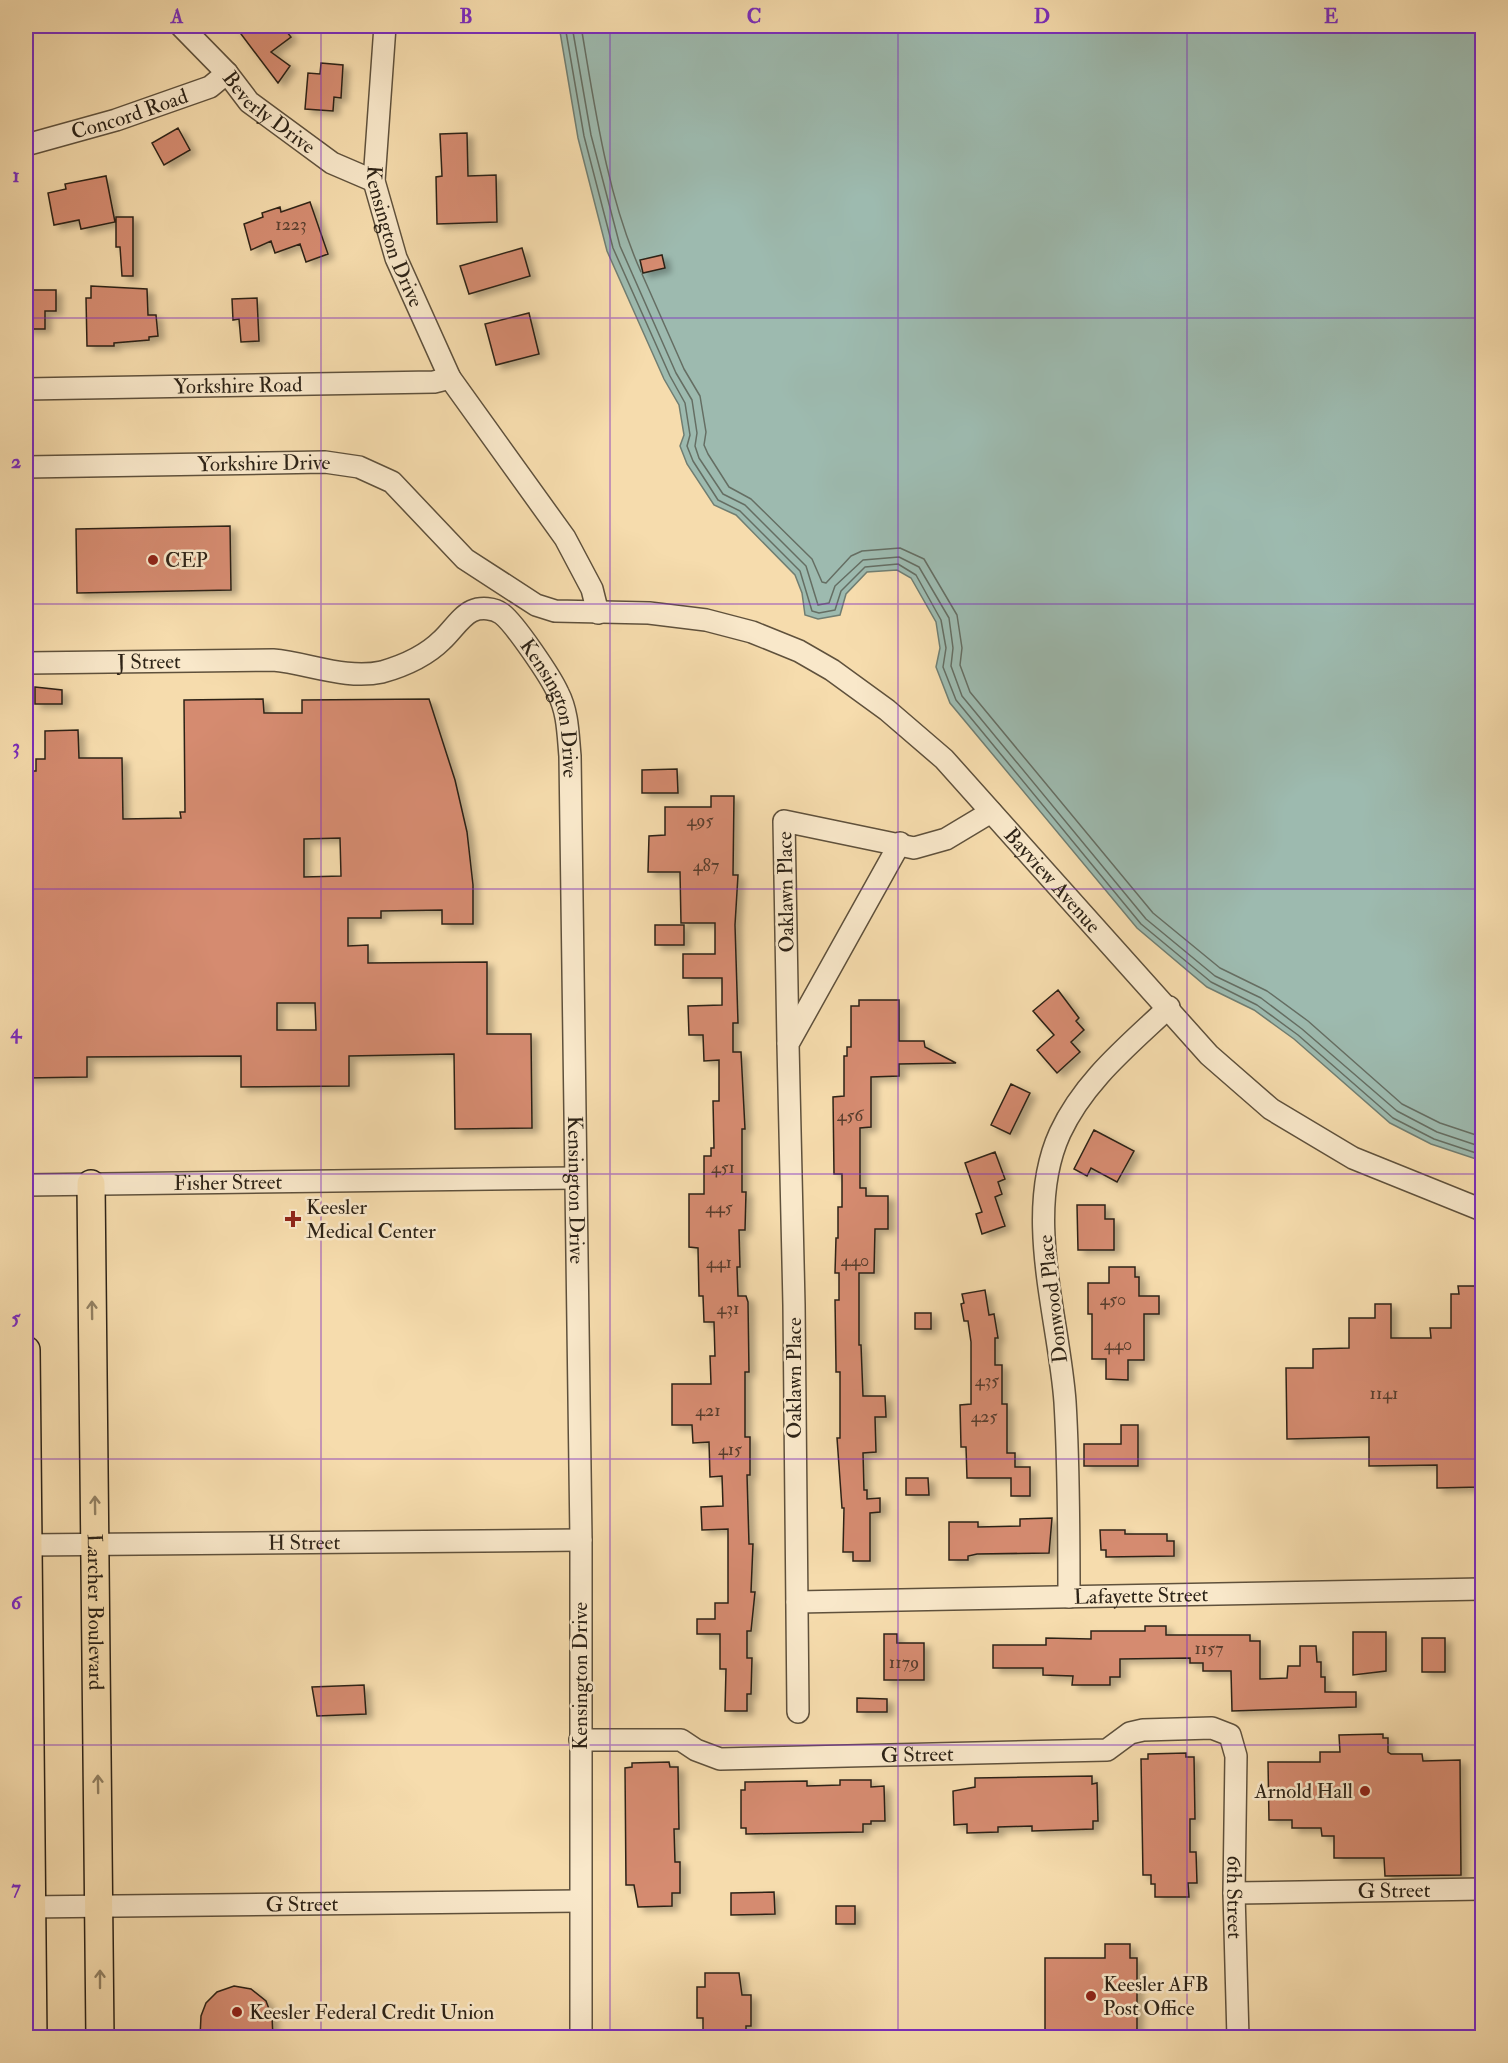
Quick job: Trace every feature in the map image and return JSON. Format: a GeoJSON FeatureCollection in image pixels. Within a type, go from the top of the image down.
{"type":"FeatureCollection","features":[{"type":"Feature","properties":{"kind":"main road","name":"Larcher Boulevard"},"geometry":{"type":"LineString","coordinates":[[91,1184],[100,2037]]}},
{"type":"Feature","properties":{"kind":"main road"},"geometry":{"type":"LineString","coordinates":[[26,1350],[28,1907],[33,2037]]}},
{"type":"Feature","properties":{"kind":"street","name":"Beverly Drive"},"geometry":{"type":"LineString","coordinates":[[181,26],[227,73],[249,102],[298,141],[332,163],[374,181]]}},
{"type":"Feature","properties":{"kind":"street","name":"Kensington Drive"},"geometry":{"type":"LineString","coordinates":[[385,26],[374,181],[396,258],[450,378],[565,538],[592,589],[598,613]]}},
{"type":"Feature","properties":{"kind":"street","name":"Concord Road"},"geometry":{"type":"LineString","coordinates":[[26,144],[116,120],[199,91],[210,87],[227,73]]}},
{"type":"Feature","properties":{"kind":"street","name":"Yorkshire Road"},"geometry":{"type":"LineString","coordinates":[[26,389],[434,382],[450,378]]}},
{"type":"Feature","properties":{"kind":"street","name":"Yorkshire Drive"},"geometry":{"type":"LineString","coordinates":[[26,466],[325,462],[359,467],[392,482],[465,559],[536,605],[555,611],[569,612]]}},
{"type":"Feature","properties":{"kind":"street","name":"Kensington Drive"},"geometry":{"type":"LineString","coordinates":[[273,660],[300,662],[329,670],[361,674],[380,672],[421,656],[440,642],[468,613],[488,609],[502,614],[539,662],[559,693],[566,716],[570,756],[581,1540],[581,2037]]}},
{"type":"Feature","properties":{"kind":"street","name":"Bayview Avenue"},"geometry":{"type":"LineString","coordinates":[[569,612],[649,613],[706,620],[752,632],[798,651],[832,670],[887,710],[944,759],[1209,1055],[1271,1109],[1353,1158],[1482,1210]]}},
{"type":"Feature","properties":{"kind":"street","name":"J Street"},"geometry":{"type":"LineString","coordinates":[[26,663],[273,660]]}},
{"type":"Feature","properties":{"kind":"street","name":"Oaklawn Place"},"geometry":{"type":"LineString","coordinates":[[798,1712],[784,821],[900,843],[914,848],[946,839],[991,812]]}},
{"type":"Feature","properties":{"kind":"street"},"geometry":{"type":"LineString","coordinates":[[788,1044],[900,843]]}},
{"type":"Feature","properties":{"kind":"street","name":"Donwood Place"},"geometry":{"type":"LineString","coordinates":[[1069,1597],[1065,1402],[1059,1343],[1046,1263],[1044,1216],[1048,1170],[1060,1134],[1091,1081],[1168,1007]]}},
{"type":"Feature","properties":{"kind":"street","name":"Fisher Street"},"geometry":{"type":"LineString","coordinates":[[26,1185],[575,1178]]}},
{"type":"Feature","properties":{"kind":"street","name":"H Street"},"geometry":{"type":"LineString","coordinates":[[27,1545],[581,1540]]}},
{"type":"Feature","properties":{"kind":"street","name":"Lafayette Street"},"geometry":{"type":"LineString","coordinates":[[797,1602],[1482,1589]]}},
{"type":"Feature","properties":{"kind":"street","name":"G Street"},"geometry":{"type":"LineString","coordinates":[[580,1740],[681,1740],[696,1750],[720,1759],[1107,1750],[1130,1733],[1143,1730],[1212,1728],[1230,1735],[1236,1756]]}},
{"type":"Feature","properties":{"kind":"street","name":"6th Street"},"geometry":{"type":"LineString","coordinates":[[1236,1756],[1234,1893],[1238,2037]]}},
{"type":"Feature","properties":{"kind":"street","name":"G Street"},"geometry":{"type":"LineString","coordinates":[[1234,1893],[1482,1889]]}},
{"type":"Feature","properties":{"kind":"street","name":"G Street"},"geometry":{"type":"LineString","coordinates":[[28,1907],[580,1901]]}},
{"type":"Feature","properties":{"kind":"water"},"geometry":{"type":"Polygon","coordinates":[[[559,26],[1482,26],[1482,1161],[1431,1144],[1390,1123],[1294,1039],[1254,1010],[1207,987],[1137,928],[950,703],[936,667],[940,648],[936,622],[911,578],[897,570],[867,572],[846,594],[840,615],[818,619],[805,615],[802,593],[795,575],[736,515],[714,505],[687,464],[680,446],[684,435],[679,405],[664,379],[607,251],[578,138],[559,26]]]}},
{"type":"Feature","properties":{"kind":"building"},"geometry":{"type":"Polygon","coordinates":[[[235,26],[282,26],[291,37],[271,52],[290,66],[278,83],[235,26]]]}},
{"type":"Feature","properties":{"kind":"building"},"geometry":{"type":"Polygon","coordinates":[[[321,63],[343,65],[341,98],[334,97],[333,111],[305,109],[308,73],[320,74],[321,63]]]}},
{"type":"Feature","properties":{"kind":"building"},"geometry":{"type":"Polygon","coordinates":[[[178,128],[190,150],[164,165],[152,143],[178,128]]]}},
{"type":"Feature","properties":{"kind":"building"},"geometry":{"type":"Polygon","coordinates":[[[467,133],[468,176],[496,175],[497,222],[437,224],[436,177],[442,176],[440,134],[467,133]]]}},
{"type":"Feature","properties":{"kind":"building"},"geometry":{"type":"Polygon","coordinates":[[[106,176],[115,222],[81,229],[79,220],[54,225],[48,193],[66,189],[65,184],[106,176]]]}},
{"type":"Feature","properties":{"kind":"building"},"geometry":{"type":"Polygon","coordinates":[[[310,202],[328,254],[306,262],[300,244],[275,253],[271,241],[251,250],[244,224],[263,217],[262,213],[280,207],[281,212],[310,202]]]}},
{"type":"Feature","properties":{"kind":"building"},"geometry":{"type":"Polygon","coordinates":[[[116,217],[133,217],[133,276],[122,276],[120,247],[116,247],[116,217]]]}},
{"type":"Feature","properties":{"kind":"building"},"geometry":{"type":"Polygon","coordinates":[[[522,248],[530,276],[469,294],[460,266],[522,248]]]}},
{"type":"Feature","properties":{"kind":"building"},"geometry":{"type":"Polygon","coordinates":[[[662,255],[665,268],[643,273],[640,260],[662,255]]]}},
{"type":"Feature","properties":{"kind":"building"},"geometry":{"type":"Polygon","coordinates":[[[91,286],[147,289],[148,315],[156,315],[158,336],[149,337],[149,340],[114,343],[114,346],[87,346],[86,298],[91,298],[91,286]]]}},
{"type":"Feature","properties":{"kind":"building"},"geometry":{"type":"Polygon","coordinates":[[[30,290],[56,290],[56,311],[45,311],[45,329],[26,329],[26,306],[30,306],[30,290]]]}},
{"type":"Feature","properties":{"kind":"building"},"geometry":{"type":"Polygon","coordinates":[[[257,298],[259,341],[241,342],[239,319],[233,320],[232,299],[257,298]]]}},
{"type":"Feature","properties":{"kind":"building"},"geometry":{"type":"Polygon","coordinates":[[[529,313],[539,354],[496,365],[485,324],[529,313]]]}},
{"type":"Feature","properties":{"kind":"building","name":"CEP"},"geometry":{"type":"Polygon","coordinates":[[[230,526],[231,590],[77,593],[76,529],[230,526]]]}},
{"type":"Feature","properties":{"kind":"building"},"geometry":{"type":"Polygon","coordinates":[[[35,687],[62,690],[62,704],[35,704],[35,687]]]}},
{"type":"Feature","properties":{"kind":"building"},"geometry":{"type":"Polygon","coordinates":[[[263,699],[264,713],[302,713],[302,700],[429,699],[455,780],[467,832],[473,885],[473,924],[442,924],[442,910],[381,911],[381,918],[348,918],[348,946],[368,945],[368,963],[487,962],[487,1034],[531,1034],[532,1128],[455,1129],[454,1054],[349,1056],[349,1086],[241,1087],[241,1056],[87,1057],[87,1077],[26,1078],[26,771],[36,771],[36,759],[45,759],[45,731],[78,730],[79,758],[122,758],[123,819],[181,818],[180,812],[185,812],[184,700],[263,699]],[[340,838],[304,839],[304,877],[341,876],[340,838]],[[277,1003],[277,1030],[316,1030],[315,1003],[277,1003]]]}},
{"type":"Feature","properties":{"kind":"building"},"geometry":{"type":"Polygon","coordinates":[[[677,769],[678,793],[642,793],[642,770],[677,769]]]}},
{"type":"Feature","properties":{"kind":"building"},"geometry":{"type":"Polygon","coordinates":[[[711,796],[734,796],[733,875],[738,875],[735,925],[738,1023],[733,1023],[733,1052],[741,1052],[745,1129],[742,1129],[742,1192],[746,1192],[745,1230],[739,1230],[740,1267],[737,1267],[738,1296],[746,1296],[748,1302],[749,1372],[745,1372],[745,1437],[750,1437],[750,1475],[747,1475],[749,1544],[753,1544],[751,1592],[755,1592],[751,1631],[747,1631],[747,1658],[752,1658],[751,1694],[747,1694],[747,1711],[725,1711],[726,1669],[720,1669],[720,1634],[697,1634],[697,1619],[715,1619],[715,1603],[728,1603],[728,1529],[702,1530],[701,1507],[723,1506],[722,1476],[710,1477],[709,1442],[693,1443],[692,1425],[672,1425],[672,1384],[711,1384],[710,1356],[715,1356],[714,1322],[704,1322],[703,1296],[699,1296],[698,1248],[689,1247],[689,1194],[704,1194],[704,1156],[711,1156],[711,1148],[714,1148],[713,1101],[719,1101],[719,1060],[704,1061],[703,1035],[689,1035],[688,1006],[722,1005],[722,978],[683,978],[683,954],[715,954],[715,923],[681,923],[680,872],[648,872],[649,836],[665,835],[665,807],[711,807],[711,796]]]}},
{"type":"Feature","properties":{"kind":"building"},"geometry":{"type":"Polygon","coordinates":[[[655,925],[684,925],[684,945],[655,945],[655,925]]]}},
{"type":"Feature","properties":{"kind":"building"},"geometry":{"type":"Polygon","coordinates":[[[1058,990],[1079,1018],[1076,1021],[1084,1030],[1071,1042],[1080,1052],[1057,1073],[1037,1050],[1054,1035],[1033,1011],[1058,990]]]}},
{"type":"Feature","properties":{"kind":"building"},"geometry":{"type":"Polygon","coordinates":[[[859,1000],[899,1000],[899,1041],[924,1041],[925,1047],[956,1063],[899,1064],[899,1076],[871,1077],[871,1127],[860,1128],[860,1188],[866,1188],[866,1196],[888,1196],[888,1229],[875,1229],[874,1273],[859,1273],[859,1345],[861,1345],[863,1396],[885,1396],[886,1417],[875,1417],[876,1452],[863,1453],[864,1490],[867,1490],[867,1499],[880,1498],[880,1512],[870,1513],[870,1561],[853,1561],[853,1552],[843,1552],[844,1508],[842,1508],[837,1438],[840,1438],[840,1372],[836,1372],[835,1300],[839,1300],[839,1273],[835,1273],[838,1207],[842,1207],[842,1174],[834,1174],[833,1097],[844,1096],[844,1056],[847,1056],[847,1047],[851,1047],[851,1006],[859,1006],[859,1000]]]}},
{"type":"Feature","properties":{"kind":"building"},"geometry":{"type":"Polygon","coordinates":[[[1011,1084],[1030,1093],[1010,1134],[991,1125],[1011,1084]]]}},
{"type":"Feature","properties":{"kind":"building"},"geometry":{"type":"Polygon","coordinates":[[[1094,1130],[1134,1151],[1117,1182],[1091,1168],[1087,1176],[1074,1169],[1094,1130]]]}},
{"type":"Feature","properties":{"kind":"building"},"geometry":{"type":"Polygon","coordinates":[[[995,1152],[1005,1179],[998,1182],[1002,1194],[995,1197],[1005,1226],[982,1234],[976,1214],[982,1212],[965,1163],[995,1152]]]}},
{"type":"Feature","properties":{"kind":"building"},"geometry":{"type":"Polygon","coordinates":[[[1077,1205],[1105,1205],[1105,1219],[1114,1219],[1114,1250],[1078,1250],[1077,1205]]]}},
{"type":"Feature","properties":{"kind":"building"},"geometry":{"type":"Polygon","coordinates":[[[1109,1267],[1135,1267],[1135,1277],[1139,1277],[1139,1296],[1159,1296],[1159,1314],[1144,1314],[1144,1360],[1128,1360],[1128,1380],[1106,1379],[1106,1359],[1092,1359],[1092,1314],[1088,1314],[1088,1283],[1109,1283],[1109,1267]]]}},
{"type":"Feature","properties":{"kind":"building"},"geometry":{"type":"Polygon","coordinates":[[[1458,1286],[1475,1286],[1475,1294],[1482,1294],[1480,1487],[1437,1488],[1437,1465],[1369,1466],[1369,1437],[1287,1439],[1286,1368],[1313,1368],[1313,1349],[1349,1348],[1349,1318],[1375,1318],[1375,1304],[1391,1304],[1391,1338],[1431,1338],[1430,1328],[1451,1328],[1451,1294],[1459,1294],[1458,1286]]]}},
{"type":"Feature","properties":{"kind":"building"},"geometry":{"type":"Polygon","coordinates":[[[985,1290],[989,1315],[994,1314],[998,1338],[995,1338],[995,1365],[1002,1365],[1002,1404],[1007,1404],[1007,1453],[1015,1453],[1015,1467],[1030,1467],[1030,1496],[1011,1496],[1011,1478],[967,1478],[966,1447],[961,1447],[960,1405],[971,1404],[971,1342],[968,1321],[964,1321],[961,1304],[964,1303],[962,1294],[985,1290]]]}},
{"type":"Feature","properties":{"kind":"building"},"geometry":{"type":"Polygon","coordinates":[[[915,1313],[931,1313],[931,1329],[915,1329],[915,1313]]]}},
{"type":"Feature","properties":{"kind":"building"},"geometry":{"type":"Polygon","coordinates":[[[1121,1425],[1138,1425],[1138,1466],[1084,1466],[1084,1444],[1121,1444],[1121,1425]]]}},
{"type":"Feature","properties":{"kind":"building"},"geometry":{"type":"Polygon","coordinates":[[[906,1478],[928,1478],[929,1495],[906,1495],[906,1478]]]}},
{"type":"Feature","properties":{"kind":"building"},"geometry":{"type":"Polygon","coordinates":[[[1052,1518],[1049,1553],[977,1554],[968,1556],[968,1560],[949,1560],[949,1522],[978,1522],[978,1527],[1020,1526],[1020,1519],[1052,1518]]]}},
{"type":"Feature","properties":{"kind":"building"},"geometry":{"type":"Polygon","coordinates":[[[1100,1530],[1125,1530],[1125,1534],[1167,1534],[1167,1541],[1174,1541],[1174,1556],[1106,1557],[1106,1550],[1101,1550],[1100,1530]]]}},
{"type":"Feature","properties":{"kind":"building"},"geometry":{"type":"Polygon","coordinates":[[[1145,1626],[1166,1626],[1166,1635],[1250,1635],[1250,1641],[1260,1641],[1260,1679],[1287,1678],[1288,1666],[1300,1666],[1300,1646],[1316,1646],[1317,1662],[1321,1662],[1321,1677],[1325,1677],[1325,1692],[1356,1692],[1356,1707],[1232,1711],[1231,1671],[1203,1671],[1203,1663],[1190,1663],[1190,1658],[1120,1659],[1120,1677],[1110,1677],[1110,1685],[1072,1685],[1073,1676],[1043,1675],[1043,1668],[993,1668],[993,1645],[1046,1645],[1046,1638],[1091,1639],[1091,1631],[1145,1631],[1145,1626]]]}},
{"type":"Feature","properties":{"kind":"building"},"geometry":{"type":"Polygon","coordinates":[[[1353,1632],[1386,1632],[1386,1671],[1353,1675],[1353,1632]]]}},
{"type":"Feature","properties":{"kind":"building"},"geometry":{"type":"Polygon","coordinates":[[[884,1634],[897,1634],[897,1643],[924,1643],[924,1680],[884,1680],[884,1634]]]}},
{"type":"Feature","properties":{"kind":"building"},"geometry":{"type":"Polygon","coordinates":[[[1422,1638],[1445,1638],[1445,1672],[1422,1672],[1422,1638]]]}},
{"type":"Feature","properties":{"kind":"building"},"geometry":{"type":"Polygon","coordinates":[[[364,1685],[366,1714],[317,1716],[312,1687],[364,1685]]]}},
{"type":"Feature","properties":{"kind":"building"},"geometry":{"type":"Polygon","coordinates":[[[857,1698],[887,1699],[887,1712],[857,1712],[857,1698]]]}},
{"type":"Feature","properties":{"kind":"building","name":"Arnold Hall"},"geometry":{"type":"Polygon","coordinates":[[[1383,1734],[1383,1738],[1388,1738],[1388,1752],[1391,1754],[1422,1754],[1423,1761],[1460,1760],[1461,1875],[1385,1876],[1384,1858],[1334,1858],[1334,1836],[1322,1836],[1321,1828],[1292,1828],[1292,1820],[1269,1820],[1268,1762],[1320,1762],[1320,1752],[1340,1752],[1339,1735],[1383,1734]]]}},
{"type":"Feature","properties":{"kind":"building"},"geometry":{"type":"Polygon","coordinates":[[[1186,1753],[1186,1757],[1194,1757],[1195,1819],[1190,1819],[1190,1852],[1196,1852],[1197,1883],[1188,1883],[1189,1897],[1155,1897],[1155,1884],[1151,1884],[1151,1875],[1143,1875],[1141,1759],[1148,1759],[1148,1754],[1186,1753]]]}},
{"type":"Feature","properties":{"kind":"building"},"geometry":{"type":"Polygon","coordinates":[[[669,1762],[670,1767],[678,1767],[679,1829],[674,1829],[675,1862],[680,1862],[680,1893],[672,1893],[672,1906],[638,1907],[634,1885],[626,1885],[625,1768],[632,1767],[632,1763],[669,1762]]]}},
{"type":"Feature","properties":{"kind":"building"},"geometry":{"type":"Polygon","coordinates":[[[1092,1776],[1092,1784],[1097,1783],[1098,1821],[1093,1821],[1093,1829],[1032,1831],[1032,1826],[998,1827],[998,1832],[967,1833],[967,1824],[954,1825],[953,1791],[975,1787],[975,1778],[1092,1776]]]}},
{"type":"Feature","properties":{"kind":"building"},"geometry":{"type":"Polygon","coordinates":[[[840,1780],[871,1780],[871,1787],[884,1786],[885,1821],[871,1821],[871,1824],[863,1824],[863,1832],[746,1834],[746,1828],[741,1828],[741,1790],[745,1790],[745,1782],[807,1781],[807,1786],[840,1785],[840,1780]]]}},
{"type":"Feature","properties":{"kind":"building"},"geometry":{"type":"Polygon","coordinates":[[[774,1892],[775,1914],[731,1915],[731,1893],[774,1892]]]}},
{"type":"Feature","properties":{"kind":"building"},"geometry":{"type":"Polygon","coordinates":[[[836,1906],[855,1906],[855,1924],[836,1924],[836,1906]]]}},
{"type":"Feature","properties":{"kind":"building","name":"Keesler AFB Post Office"},"geometry":{"type":"Polygon","coordinates":[[[1105,1944],[1130,1944],[1130,1958],[1137,1958],[1137,2034],[1045,2034],[1045,1958],[1105,1958],[1105,1944]]]}},
{"type":"Feature","properties":{"kind":"building"},"geometry":{"type":"Polygon","coordinates":[[[705,1973],[739,1973],[742,1995],[751,1995],[751,2026],[746,2026],[746,2037],[703,2037],[703,2018],[697,2018],[697,1987],[705,1987],[705,1973]]]}},
{"type":"Feature","properties":{"kind":"building","name":"Keesler Federal Credit Union"},"geometry":{"type":"Polygon","coordinates":[[[234,1986],[251,1989],[266,2001],[272,2017],[273,2037],[200,2037],[201,2016],[206,2003],[217,1992],[234,1986]]]}},
{"type":"Feature","properties":{"kind":"place","name":"CEP"},"geometry":{"type":"Point","coordinates":[153,560]}},
{"type":"Feature","properties":{"kind":"place","name":"Keesler Medical Center"},"geometry":{"type":"Point","coordinates":[293,1219]}},
{"type":"Feature","properties":{"kind":"place","name":"Arnold Hall"},"geometry":{"type":"Point","coordinates":[1365,1791]}},
{"type":"Feature","properties":{"kind":"place","name":"Keesler AFB Post Office"},"geometry":{"type":"Point","coordinates":[1091,1996]}},
{"type":"Feature","properties":{"kind":"place","name":"Keesler Federal Credit Union"},"geometry":{"type":"Point","coordinates":[237,2012]}}]}
